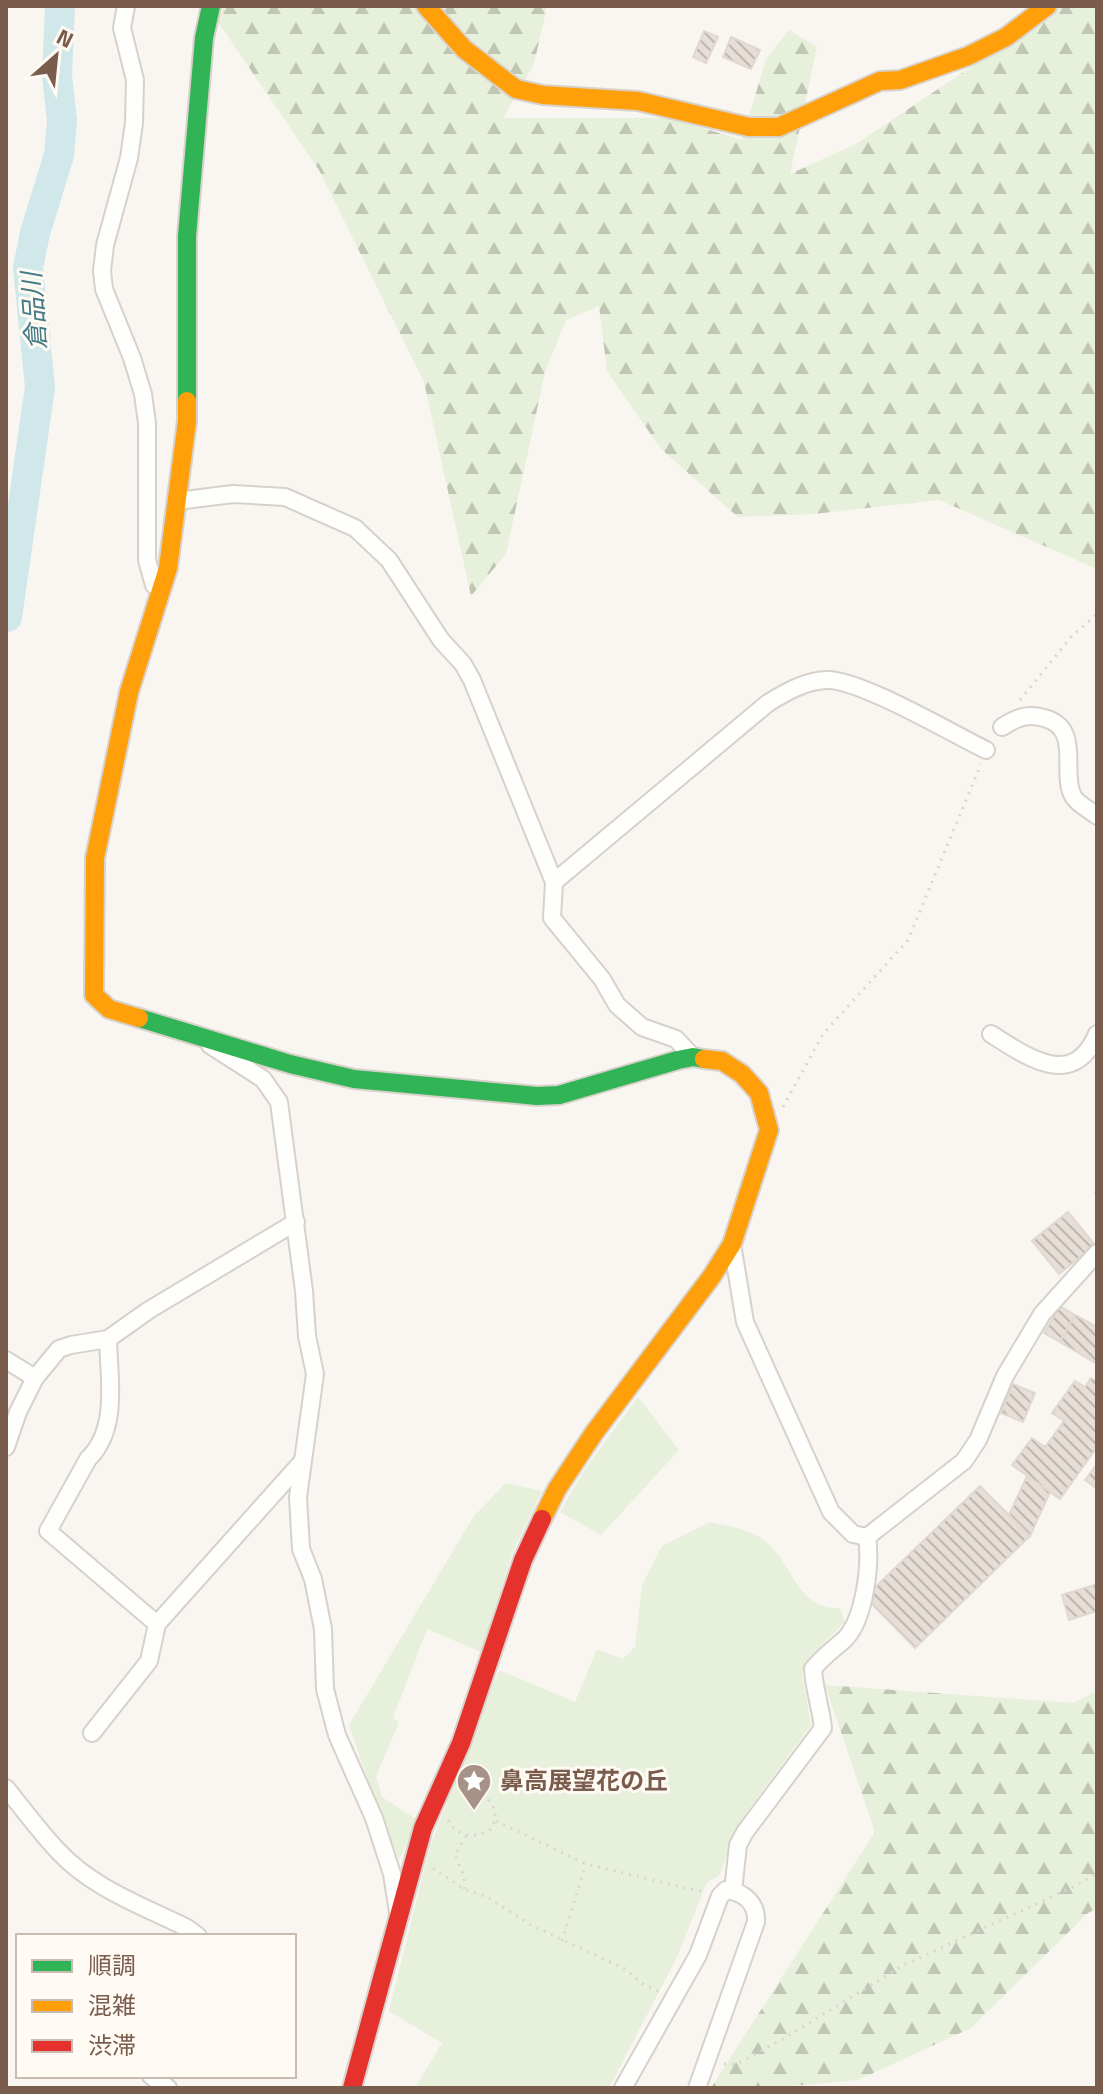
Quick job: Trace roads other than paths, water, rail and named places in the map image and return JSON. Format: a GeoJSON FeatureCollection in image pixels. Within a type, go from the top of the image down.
{"type":"FeatureCollection","features":[{"type":"Feature","properties":{"kind":"street"},"geometry":{"type":"LineString","coordinates":[[126,6],[122,28],[135,80],[134,123],[129,158],[105,245],[102,271],[104,289],[143,394],[147,423],[147,560],[154,585],[161,590]]}},
{"type":"Feature","properties":{"kind":"street"},"geometry":{"type":"LineString","coordinates":[[211,6],[204,38],[187,236],[187,421],[168,568],[129,692],[95,858],[94,995],[109,1009],[290,1064],[354,1079],[537,1096],[559,1095],[693,1057],[722,1061],[742,1074],[759,1093],[769,1130],[732,1244],[712,1276],[594,1433],[557,1489],[523,1560],[441,1803],[423,1828],[352,2088]]}},
{"type":"Feature","properties":{"kind":"street"},"geometry":{"type":"LineString","coordinates":[[426,6],[464,49],[516,89],[543,95],[638,101],[709,119],[764,127],[779,127],[880,81],[900,80],[968,56],[1006,37],[1047,6]]}},
{"type":"Feature","properties":{"kind":"street"},"geometry":{"type":"LineString","coordinates":[[177,501],[233,494],[285,497],[355,528],[389,560],[441,640],[463,664],[472,680],[554,882],[552,918],[602,979],[617,1005],[642,1027],[676,1039],[693,1057]]}},
{"type":"Feature","properties":{"kind":"street"},"geometry":{"type":"LineString","coordinates":[[554,882],[768,703],[805,684],[828,680],[844,682],[880,696],[986,750]]}},
{"type":"Feature","properties":{"kind":"street"},"geometry":{"type":"LineString","coordinates":[[1002,727],[1030,715],[1047,718],[1058,725],[1068,748],[1070,791],[1074,799],[1097,816]]}},
{"type":"Feature","properties":{"kind":"street"},"geometry":{"type":"LineString","coordinates":[[991,1034],[1037,1063],[1053,1065],[1076,1061],[1090,1050],[1097,1034]]}},
{"type":"Feature","properties":{"kind":"street"},"geometry":{"type":"LineString","coordinates":[[194,1035],[263,1079],[279,1102],[296,1222],[307,1336],[315,1374],[298,1497],[301,1549],[313,1579],[323,1629],[325,1689],[337,1735],[374,1818],[392,1874],[398,1917]]}},
{"type":"Feature","properties":{"kind":"street"},"geometry":{"type":"LineString","coordinates":[[6,1447],[18,1412],[35,1378],[59,1349],[108,1339],[149,1310],[296,1222]]}},
{"type":"Feature","properties":{"kind":"street"},"geometry":{"type":"LineString","coordinates":[[732,1244],[745,1322],[831,1512],[853,1534],[867,1537]]}},
{"type":"Feature","properties":{"kind":"street"},"geometry":{"type":"LineString","coordinates":[[867,1537],[964,1461],[978,1440],[1005,1376],[1042,1314],[1097,1253]]}},
{"type":"Feature","properties":{"kind":"street"},"geometry":{"type":"LineString","coordinates":[[108,1339],[109,1424],[98,1450],[88,1459],[48,1531],[157,1624]]}},
{"type":"Feature","properties":{"kind":"street"},"geometry":{"type":"LineString","coordinates":[[6,1360],[35,1378]]}},
{"type":"Feature","properties":{"kind":"street"},"geometry":{"type":"LineString","coordinates":[[92,1733],[149,1661],[157,1624],[301,1463]]}},
{"type":"Feature","properties":{"kind":"street"},"geometry":{"type":"LineString","coordinates":[[623,2088],[698,1955],[726,1894],[738,1845],[745,1832],[823,1728],[813,1669],[823,1656],[846,1638],[855,1622],[870,1560],[867,1537]]}},
{"type":"Feature","properties":{"kind":"street"},"geometry":{"type":"LineString","coordinates":[[6,1788],[59,1852],[97,1883],[195,1934]]}},
{"type":"Feature","properties":{"kind":"street"},"geometry":{"type":"LineString","coordinates":[[697,2088],[756,1922],[753,1906],[746,1896],[726,1894]]}},
{"type":"Feature","properties":{"kind":"waterway","name":"倉品川"},"geometry":{"type":"LineString","coordinates":[[7,617],[40,387],[28,268],[35,233],[59,155],[62,120],[57,76],[60,6]]}},
{"type":"Feature","properties":{"kind":"place","name":"鼻高展望花の丘"},"geometry":{"type":"Point","coordinates":[474,1812]}}]}
